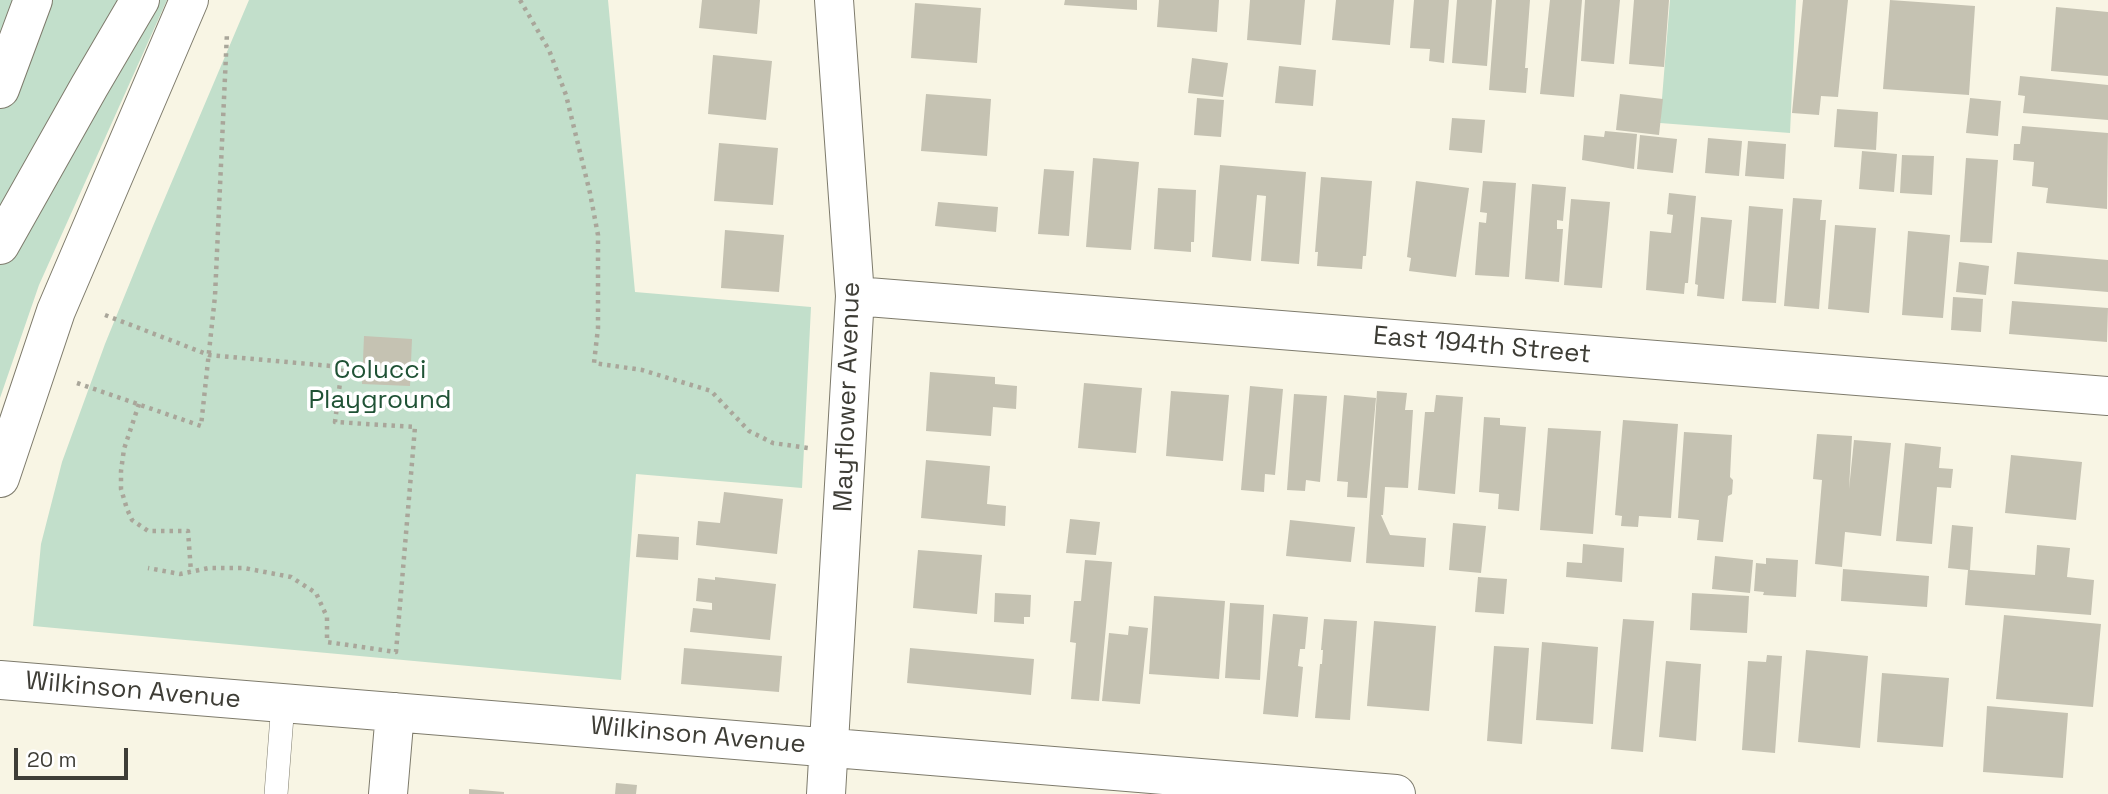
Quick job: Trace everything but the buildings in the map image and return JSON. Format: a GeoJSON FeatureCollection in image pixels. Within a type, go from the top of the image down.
{"type":"FeatureCollection","features":[{"type":"Feature","properties":{"kind":"main road"},"geometry":{"type":"LineString","coordinates":[[0,89],[33,0]]}},
{"type":"Feature","properties":{"kind":"main road"},"geometry":{"type":"LineString","coordinates":[[0,246],[141,0]]}},
{"type":"Feature","properties":{"kind":"main road"},"geometry":{"type":"LineString","coordinates":[[0,478],[56,311],[190,0]]}},
{"type":"Feature","properties":{"kind":"main road","name":"Mayflower Avenue"},"geometry":{"type":"LineString","coordinates":[[826,794],[855,296],[834,0]]}},
{"type":"Feature","properties":{"kind":"main road","name":"East 194th Street"},"geometry":{"type":"LineString","coordinates":[[855,296],[2108,396]]}},
{"type":"Feature","properties":{"kind":"main road","name":"Wilkinson Avenue"},"geometry":{"type":"LineString","coordinates":[[0,680],[830,747],[1261,788],[1396,794]]}},
{"type":"Feature","properties":{"kind":"main road"},"geometry":{"type":"LineString","coordinates":[[388,794],[395,712]]}},
{"type":"Feature","properties":{"kind":"lane"},"geometry":{"type":"LineString","coordinates":[[276,794],[284,703]]}},
{"type":"Feature","properties":{"kind":"path"},"geometry":{"type":"LineString","coordinates":[[520,0],[549,50],[566,95],[592,204],[598,234],[598,328],[594,363],[642,370],[711,391],[749,431],[773,443],[811,449]]}},
{"type":"Feature","properties":{"kind":"path"},"geometry":{"type":"LineString","coordinates":[[77,383],[201,426],[215,296],[227,33]]}},
{"type":"Feature","properties":{"kind":"path"},"geometry":{"type":"LineString","coordinates":[[105,315],[209,355],[342,367],[335,422],[415,427],[396,652],[327,642],[327,617],[316,593],[291,577],[244,568],[209,568],[180,573],[148,568]]}},
{"type":"Feature","properties":{"kind":"path"},"geometry":{"type":"LineString","coordinates":[[139,404],[124,449],[121,471],[121,489],[127,509],[132,520],[148,531],[188,531],[191,572]]}},
{"type":"Feature","properties":{"kind":"green space"},"geometry":{"type":"Polygon","coordinates":[[[0,0],[167,0],[39,285],[0,398],[0,0]]]}},
{"type":"Feature","properties":{"kind":"green space","name":"Colucci Playground"},"geometry":{"type":"Polygon","coordinates":[[[249,0],[608,0],[635,292],[811,307],[802,488],[636,474],[621,680],[33,626],[41,544],[62,462],[105,344],[249,0]]]}},
{"type":"Feature","properties":{"kind":"green space"},"geometry":{"type":"Polygon","coordinates":[[[1670,0],[1796,0],[1790,133],[1660,123],[1670,0]]]}}]}
